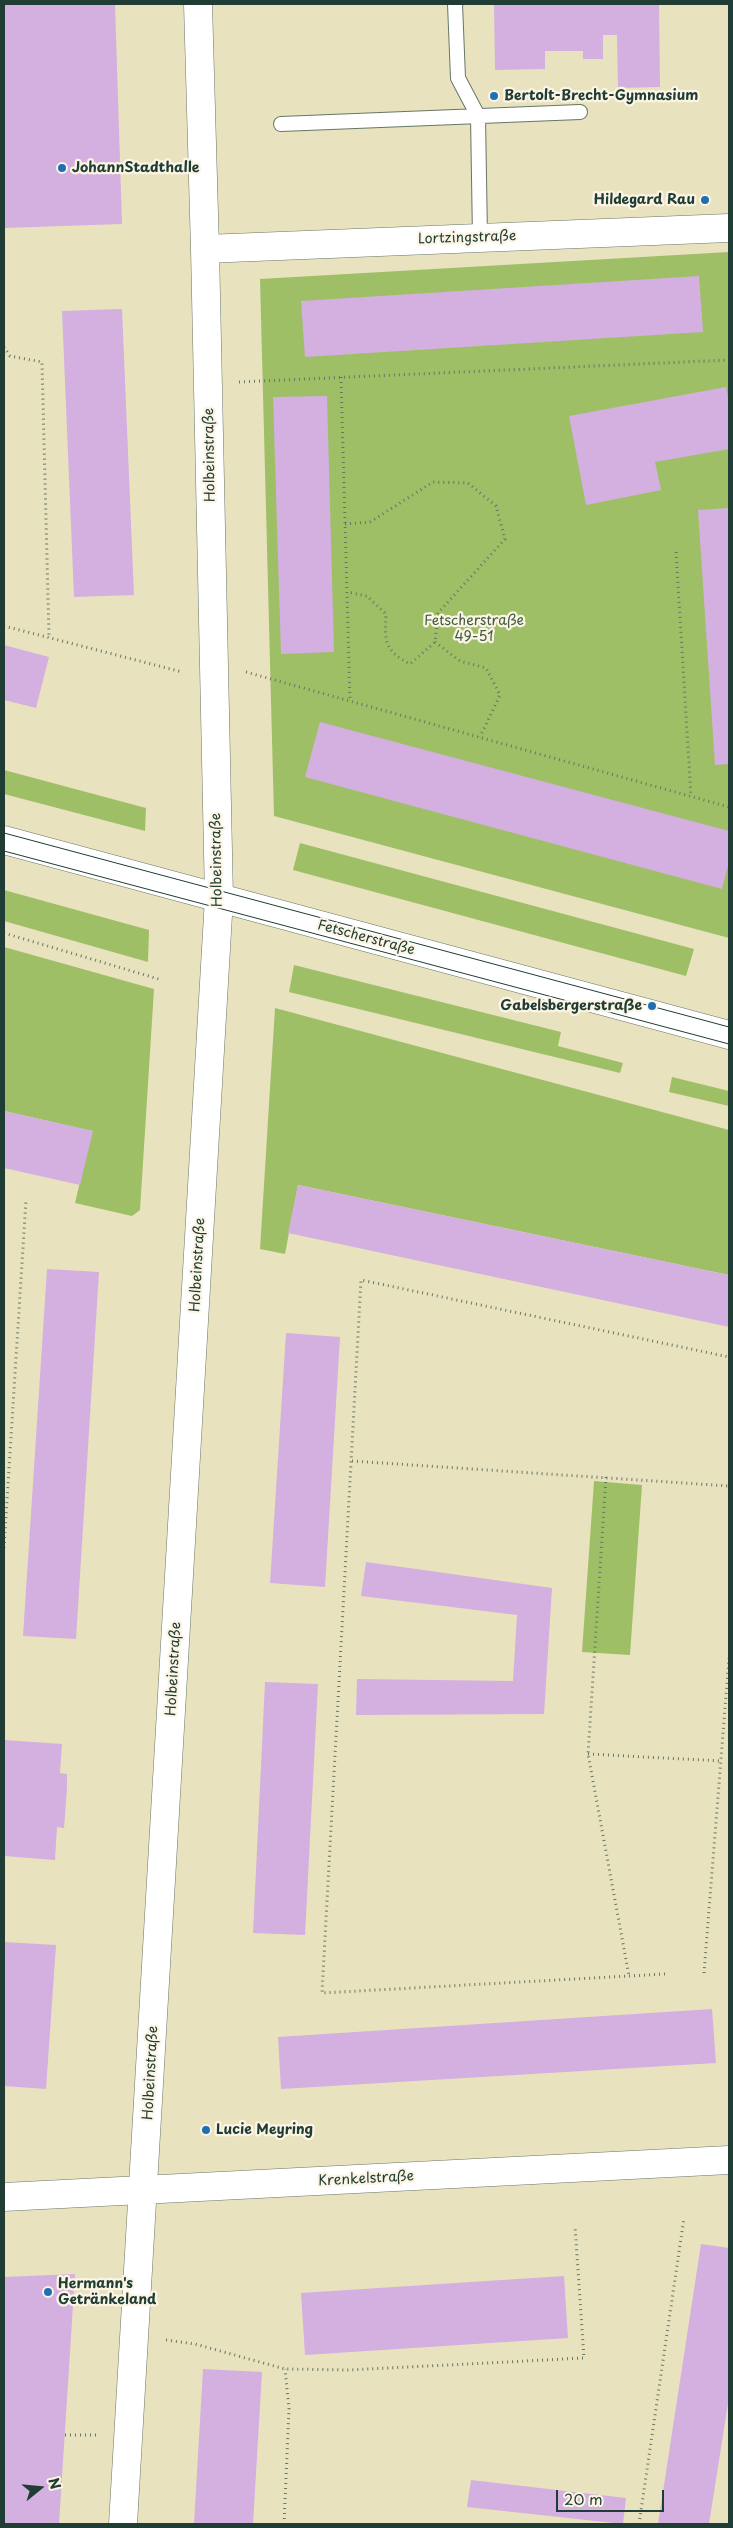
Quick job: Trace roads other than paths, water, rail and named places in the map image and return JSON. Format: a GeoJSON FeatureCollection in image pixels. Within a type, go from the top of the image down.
{"type":"FeatureCollection","features":[{"type":"Feature","properties":{"kind":"street","name":"Holbeinstraße"},"geometry":{"type":"LineString","coordinates":[[124,2524],[219,898],[198,4]]}},
{"type":"Feature","properties":{"kind":"street","name":"Lortzingstraße"},"geometry":{"type":"LineString","coordinates":[[205,249],[729,228]]}},
{"type":"Feature","properties":{"kind":"street","name":"Fetscherstraße"},"geometry":{"type":"LineString","coordinates":[[4,840],[729,1035]]}},
{"type":"Feature","properties":{"kind":"street","name":"Krenkelstraße"},"geometry":{"type":"LineString","coordinates":[[4,2197],[729,2160]]}},
{"type":"Feature","properties":{"kind":"lane"},"geometry":{"type":"LineString","coordinates":[[456,4],[458,78],[478,116],[480,238]]}},
{"type":"Feature","properties":{"kind":"lane"},"geometry":{"type":"LineString","coordinates":[[282,124],[580,112]]}},
{"type":"Feature","properties":{"kind":"tram line"},"geometry":{"type":"LineString","coordinates":[[4,833],[729,1027]]}},
{"type":"Feature","properties":{"kind":"tram line"},"geometry":{"type":"LineString","coordinates":[[4,851],[729,1044]]}},
{"type":"Feature","properties":{"kind":"place","name":"Bertolt-Brecht-Gymnasium"},"geometry":{"type":"Point","coordinates":[494,96]}},
{"type":"Feature","properties":{"kind":"place","name":"JohannStadthalle"},"geometry":{"type":"Point","coordinates":[62,168]}},
{"type":"Feature","properties":{"kind":"place","name":"Hildegard Rau"},"geometry":{"type":"Point","coordinates":[705,200]}},
{"type":"Feature","properties":{"kind":"place","name":"Gabelsbergerstraße"},"geometry":{"type":"Point","coordinates":[652,1006]}},
{"type":"Feature","properties":{"kind":"place","name":"Lucie Meyring"},"geometry":{"type":"Point","coordinates":[206,2130]}},
{"type":"Feature","properties":{"kind":"place","name":"Hermann's Getränkeland"},"geometry":{"type":"Point","coordinates":[48,2292]}},
{"type":"Feature","properties":{"kind":"park label","name":"Fetscherstraße 49-51"},"geometry":{"type":"Point","coordinates":[474,630]}}]}
